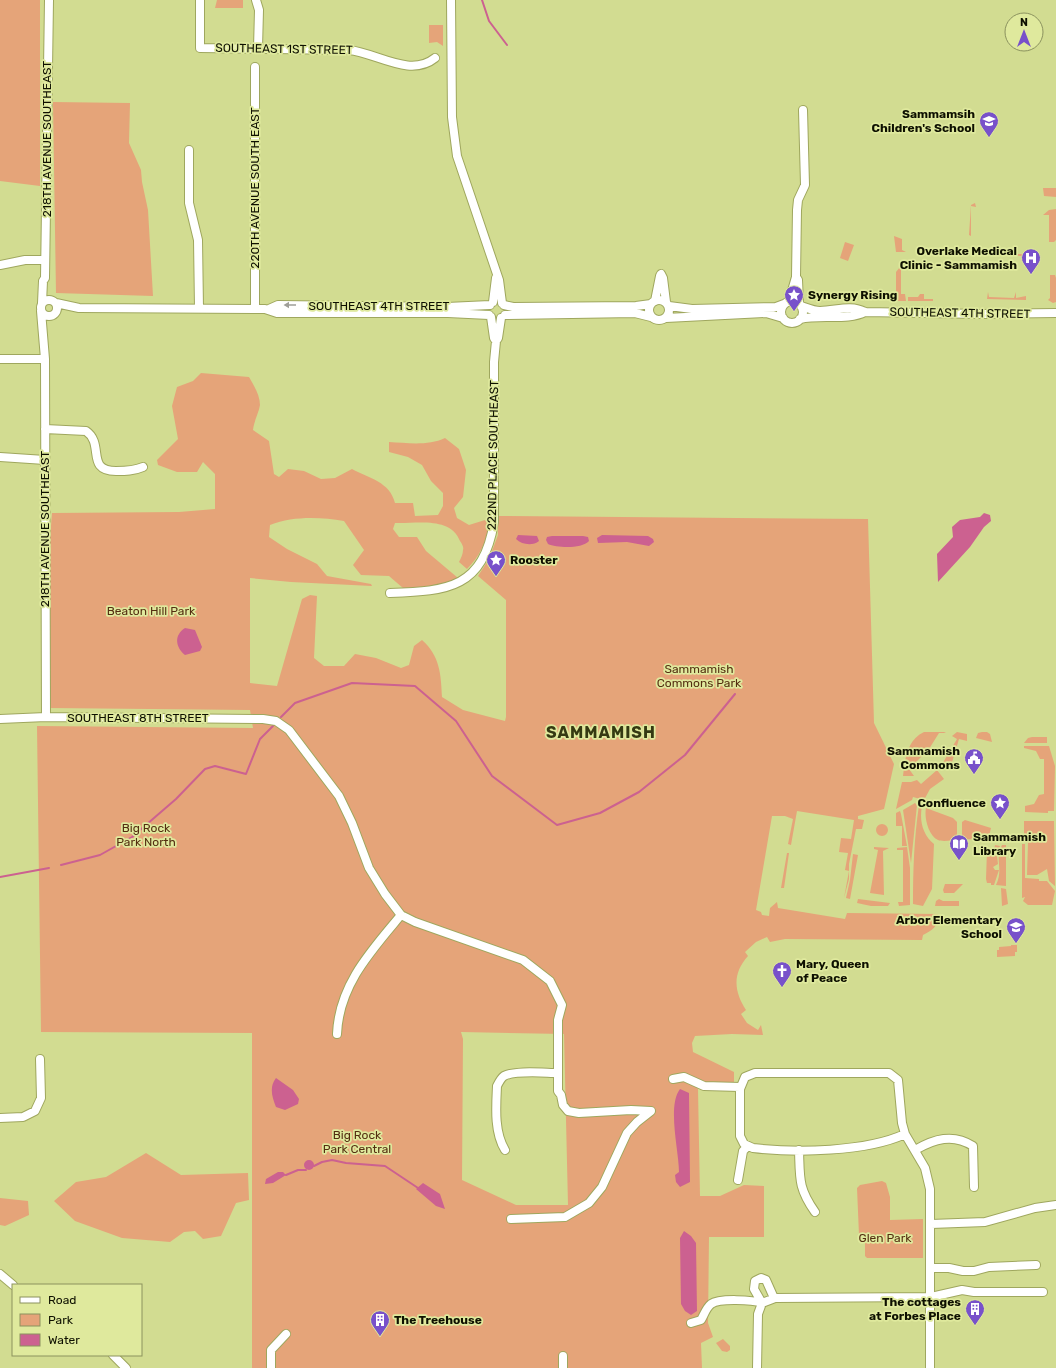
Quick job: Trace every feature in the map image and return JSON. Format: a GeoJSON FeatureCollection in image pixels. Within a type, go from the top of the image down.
{"type":"FeatureCollection","features":[{"type":"Feature","properties":{"kind":"street","name":"218TH AVENUE SOUTHEAST"},"geometry":{"type":"LineString","coordinates":[[44,342],[54,315],[54,302],[45,278],[49,0]]}},
{"type":"Feature","properties":{"kind":"street","name":"SOUTHEAST 1ST STREET"},"geometry":{"type":"LineString","coordinates":[[200,0],[200,48],[361,51],[408,66],[426,65],[435,58]]}},
{"type":"Feature","properties":{"kind":"street"},"geometry":{"type":"LineString","coordinates":[[256,0],[259,10],[258,48]]}},
{"type":"Feature","properties":{"kind":"street"},"geometry":{"type":"LineString","coordinates":[[451,0],[452,117],[457,156],[496,273],[503,304],[503,317]]}},
{"type":"Feature","properties":{"kind":"street","name":"220TH AVENUE SOUTH EAST"},"geometry":{"type":"LineString","coordinates":[[255,67],[255,309]]}},
{"type":"Feature","properties":{"kind":"street"},"geometry":{"type":"LineString","coordinates":[[496,273],[491,304],[488,310],[490,316],[496,319],[503,317],[635,312],[651,317],[657,321],[666,318],[766,313],[783,318],[792,323],[800,319],[803,314],[800,305],[798,280],[796,277],[796,210],[798,200],[805,185],[803,110]]}},
{"type":"Feature","properties":{"kind":"street"},"geometry":{"type":"LineString","coordinates":[[189,150],[189,202],[198,240],[199,308]]}},
{"type":"Feature","properties":{"kind":"street"},"geometry":{"type":"LineString","coordinates":[[0,265],[24,260],[45,260]]}},
{"type":"Feature","properties":{"kind":"street"},"geometry":{"type":"LineString","coordinates":[[651,317],[648,310],[653,302],[661,274],[670,312],[666,318]]}},
{"type":"Feature","properties":{"kind":"street"},"geometry":{"type":"LineString","coordinates":[[783,318],[781,311],[787,303],[796,277]]}},
{"type":"Feature","properties":{"kind":"street","name":"218TH AVENUE SOUTHEAST"},"geometry":{"type":"LineString","coordinates":[[45,278],[43,281],[41,307],[45,359],[46,717]]}},
{"type":"Feature","properties":{"kind":"street"},"geometry":{"type":"LineString","coordinates":[[54,302],[48,300],[41,307],[44,315],[54,315]]}},
{"type":"Feature","properties":{"kind":"street"},"geometry":{"type":"LineString","coordinates":[[491,304],[503,304],[513,307],[636,306],[661,300],[667,304],[692,309],[776,307],[787,303],[800,305]]}},
{"type":"Feature","properties":{"kind":"street","name":"SOUTHEAST 4TH STREET"},"geometry":{"type":"LineString","coordinates":[[54,302],[79,308],[255,309],[269,309],[278,305],[491,304]]}},
{"type":"Feature","properties":{"kind":"street","name":"SOUTHEAST 4TH STREET"},"geometry":{"type":"LineString","coordinates":[[800,305],[821,311],[841,308],[858,308],[865,312]]}},
{"type":"Feature","properties":{"kind":"street","name":"SOUTHEAST 4TH STREET"},"geometry":{"type":"LineString","coordinates":[[54,315],[79,308]]}},
{"type":"Feature","properties":{"kind":"street","name":"SOUTHEAST 4TH STREET"},"geometry":{"type":"LineString","coordinates":[[269,309],[277,313],[454,313],[490,316]]}},
{"type":"Feature","properties":{"kind":"street","name":"SOUTHEAST 4TH STREET"},"geometry":{"type":"LineString","coordinates":[[800,319],[822,316],[858,315],[865,312],[982,314],[1056,313]]}},
{"type":"Feature","properties":{"kind":"street","name":"222ND PLACE SOUTHEAST"},"geometry":{"type":"LineString","coordinates":[[490,316],[494,338],[496,341]]}},
{"type":"Feature","properties":{"kind":"street","name":"222ND PLACE SOUTHEAST"},"geometry":{"type":"LineString","coordinates":[[390,593],[441,590],[452,586],[467,577],[477,568],[488,548],[494,522],[494,362],[496,341],[503,317]]}},
{"type":"Feature","properties":{"kind":"street"},"geometry":{"type":"LineString","coordinates":[[0,359],[45,359]]}},
{"type":"Feature","properties":{"kind":"street"},"geometry":{"type":"LineString","coordinates":[[45,429],[79,430],[89,433],[96,443],[96,460],[100,466],[106,470],[130,471],[143,467]]}},
{"type":"Feature","properties":{"kind":"street"},"geometry":{"type":"LineString","coordinates":[[0,457],[45,460]]}},
{"type":"Feature","properties":{"kind":"street","name":"SOUTHEAST 8TH STREET"},"geometry":{"type":"LineString","coordinates":[[0,719],[46,717],[263,719],[276,721],[289,730],[339,796],[377,882],[401,915]]}},
{"type":"Feature","properties":{"kind":"street"},"geometry":{"type":"LineString","coordinates":[[337,1034],[338,1020],[348,984],[356,970],[401,915],[415,922],[523,960],[550,981],[562,1005],[558,1020],[558,1091],[561,1095],[563,1105],[568,1111],[579,1113],[631,1110],[651,1111],[637,1122],[627,1133],[602,1187],[589,1203],[565,1217],[511,1219]]}},
{"type":"Feature","properties":{"kind":"street"},"geometry":{"type":"LineString","coordinates":[[0,1118],[23,1116],[35,1111],[41,1098],[40,1059]]}},
{"type":"Feature","properties":{"kind":"street"},"geometry":{"type":"LineString","coordinates":[[505,1150],[499,1140],[497,1125],[497,1086],[502,1078],[511,1074],[558,1073]]}},
{"type":"Feature","properties":{"kind":"street"},"geometry":{"type":"LineString","coordinates":[[905,1134],[888,1141],[850,1148],[799,1150],[758,1149],[746,1145],[740,1133],[740,1087],[745,1077],[755,1073],[885,1073],[894,1076],[900,1085],[900,1116],[905,1134],[921,1160],[928,1178],[931,1224],[930,1368]]}},
{"type":"Feature","properties":{"kind":"street"},"geometry":{"type":"LineString","coordinates":[[673,1079],[684,1077],[704,1086],[740,1087]]}},
{"type":"Feature","properties":{"kind":"street"},"geometry":{"type":"LineString","coordinates":[[915,1150],[930,1141],[947,1139],[962,1140],[973,1146],[974,1187]]}},
{"type":"Feature","properties":{"kind":"street"},"geometry":{"type":"LineString","coordinates":[[738,1180],[743,1151],[746,1145]]}},
{"type":"Feature","properties":{"kind":"street"},"geometry":{"type":"LineString","coordinates":[[799,1150],[801,1188],[804,1197],[815,1212]]}},
{"type":"Feature","properties":{"kind":"street"},"geometry":{"type":"LineString","coordinates":[[931,1224],[986,1222],[1036,1208],[1056,1205]]}},
{"type":"Feature","properties":{"kind":"street"},"geometry":{"type":"LineString","coordinates":[[930,1268],[949,1268],[963,1271],[974,1271],[989,1267],[1036,1265]]}},
{"type":"Feature","properties":{"kind":"street"},"geometry":{"type":"LineString","coordinates":[[0,1274],[12,1284]]}},
{"type":"Feature","properties":{"kind":"street"},"geometry":{"type":"LineString","coordinates":[[762,1304],[754,1289],[755,1280],[761,1278],[766,1280],[774,1298]]}},
{"type":"Feature","properties":{"kind":"street"},"geometry":{"type":"LineString","coordinates":[[757,1368],[758,1314],[762,1304],[774,1298],[930,1297],[962,1290],[974,1292],[1043,1292]]}},
{"type":"Feature","properties":{"kind":"street"},"geometry":{"type":"LineString","coordinates":[[691,1323],[701,1320],[708,1307],[712,1303],[718,1301],[755,1301],[762,1304]]}},
{"type":"Feature","properties":{"kind":"street"},"geometry":{"type":"LineString","coordinates":[[271,1368],[271,1350],[286,1334]]}},
{"type":"Feature","properties":{"kind":"street"},"geometry":{"type":"LineString","coordinates":[[114,1356],[126,1368]]}},
{"type":"Feature","properties":{"kind":"street"},"geometry":{"type":"LineString","coordinates":[[563,1368],[564,1356]]}},
{"type":"Feature","properties":{"kind":"green space"},"geometry":{"type":"Polygon","coordinates":[[[0,0],[40,0],[40,186],[0,181],[0,0]]]}},
{"type":"Feature","properties":{"kind":"green space"},"geometry":{"type":"Polygon","coordinates":[[[217,0],[243,0],[243,8],[215,8],[217,0]]]}},
{"type":"Feature","properties":{"kind":"green space"},"geometry":{"type":"Polygon","coordinates":[[[429,25],[443,25],[443,46],[437,42],[429,43],[429,25]]]}},
{"type":"Feature","properties":{"kind":"green space"},"geometry":{"type":"Polygon","coordinates":[[[53,102],[130,103],[129,143],[141,170],[148,210],[153,296],[56,293],[53,102]]]}},
{"type":"Feature","properties":{"kind":"green space"},"geometry":{"type":"Polygon","coordinates":[[[1043,188],[1056,188],[1056,197],[1044,196],[1043,188]]]}},
{"type":"Feature","properties":{"kind":"green space"},"geometry":{"type":"Polygon","coordinates":[[[975,203],[976,207],[971,206],[971,236],[969,235],[971,205],[975,203]]]}},
{"type":"Feature","properties":{"kind":"green space"},"geometry":{"type":"Polygon","coordinates":[[[1056,209],[1056,240],[1054,242],[1049,242],[1049,215],[1043,215],[1049,210],[1056,209]]]}},
{"type":"Feature","properties":{"kind":"green space"},"geometry":{"type":"Polygon","coordinates":[[[894,236],[902,239],[902,250],[906,252],[896,252],[894,236]]]}},
{"type":"Feature","properties":{"kind":"green space"},"geometry":{"type":"Polygon","coordinates":[[[845,242],[854,245],[848,261],[840,258],[845,242]]]}},
{"type":"Feature","properties":{"kind":"green space"},"geometry":{"type":"Polygon","coordinates":[[[1026,254],[1026,261],[1022,261],[1021,256],[994,255],[1026,254]]]}},
{"type":"Feature","properties":{"kind":"green space"},"geometry":{"type":"Polygon","coordinates":[[[900,267],[906,267],[906,269],[901,269],[901,294],[905,294],[906,301],[896,301],[896,272],[900,267]]]}},
{"type":"Feature","properties":{"kind":"green space"},"geometry":{"type":"Polygon","coordinates":[[[1050,275],[1055,275],[1056,278],[1056,302],[1053,303],[1048,300],[1050,298],[1050,275]]]}},
{"type":"Feature","properties":{"kind":"green space"},"geometry":{"type":"Polygon","coordinates":[[[988,292],[989,297],[1014,298],[1016,292],[1016,298],[1026,296],[1026,300],[987,299],[988,292]]]}},
{"type":"Feature","properties":{"kind":"green space"},"geometry":{"type":"Polygon","coordinates":[[[920,294],[924,294],[924,299],[933,299],[933,301],[908,301],[908,297],[918,297],[920,294]]]}},
{"type":"Feature","properties":{"kind":"green space"},"geometry":{"type":"Polygon","coordinates":[[[201,373],[249,377],[260,401],[253,430],[269,441],[274,474],[279,477],[288,469],[304,471],[321,479],[335,478],[352,469],[384,485],[389,490],[395,503],[413,503],[415,516],[438,515],[443,506],[443,493],[431,481],[422,465],[408,457],[389,452],[389,442],[425,443],[438,441],[445,438],[459,449],[466,470],[463,497],[454,508],[457,518],[469,525],[485,520],[490,526],[482,549],[467,569],[459,562],[463,553],[463,546],[455,533],[449,528],[432,523],[395,523],[393,529],[399,537],[417,537],[426,551],[458,578],[431,586],[403,588],[389,576],[361,575],[353,565],[364,550],[344,521],[307,518],[288,520],[270,525],[269,537],[287,549],[317,564],[327,576],[371,584],[372,586],[291,582],[250,578],[250,683],[277,686],[302,599],[310,595],[317,596],[314,658],[324,666],[344,666],[355,654],[376,658],[401,668],[409,665],[414,646],[422,640],[433,652],[436,659],[440,673],[442,697],[463,710],[505,721],[506,600],[478,576],[489,559],[498,535],[497,516],[868,519],[874,723],[894,764],[884,809],[858,816],[858,819],[864,820],[862,829],[856,829],[849,871],[845,870],[848,853],[839,852],[841,838],[851,839],[854,820],[797,811],[791,845],[788,844],[793,819],[785,816],[772,816],[756,910],[761,912],[762,915],[769,916],[770,908],[777,902],[778,908],[845,919],[847,913],[938,914],[938,918],[935,927],[923,935],[922,940],[785,939],[770,942],[767,937],[756,942],[745,952],[748,956],[739,969],[736,983],[739,996],[746,1010],[741,1014],[747,1023],[758,1030],[761,1025],[763,1035],[732,1034],[695,1036],[692,1043],[693,1052],[734,1072],[734,1084],[705,1084],[689,1074],[698,1089],[700,1196],[720,1196],[744,1185],[764,1186],[764,1237],[709,1237],[708,1323],[713,1337],[701,1343],[702,1368],[252,1368],[252,1033],[41,1032],[37,726],[253,728],[250,710],[49,708],[48,563],[52,513],[179,512],[215,509],[215,474],[203,462],[197,472],[177,472],[158,465],[157,460],[178,439],[172,406],[177,387],[193,381],[201,373]],[[461,1032],[463,1039],[462,1180],[516,1205],[568,1205],[564,1034],[461,1032]]]}},
{"type":"Feature","properties":{"kind":"green space"},"geometry":{"type":"Polygon","coordinates":[[[924,732],[946,733],[939,733],[929,749],[909,769],[914,776],[903,776],[906,757],[910,745],[918,735],[924,732]]]}},
{"type":"Feature","properties":{"kind":"green space"},"geometry":{"type":"Polygon","coordinates":[[[957,732],[967,734],[967,741],[959,739],[950,769],[941,766],[957,739],[952,736],[957,732]]]}},
{"type":"Feature","properties":{"kind":"green space"},"geometry":{"type":"Polygon","coordinates":[[[987,732],[990,734],[992,742],[976,738],[978,733],[987,732]]]}},
{"type":"Feature","properties":{"kind":"green space"},"geometry":{"type":"Polygon","coordinates":[[[1047,737],[1047,743],[1024,743],[1028,738],[1047,737]]]}},
{"type":"Feature","properties":{"kind":"green space"},"geometry":{"type":"Polygon","coordinates":[[[1024,746],[1049,746],[1055,766],[1054,811],[1048,811],[1048,813],[1025,812],[1025,806],[1034,804],[1039,795],[1044,794],[1044,759],[1040,759],[1036,751],[1024,748],[1024,746]]]}},
{"type":"Feature","properties":{"kind":"green space"},"geometry":{"type":"Polygon","coordinates":[[[937,770],[944,779],[930,789],[924,800],[913,797],[912,800],[896,809],[902,782],[917,780],[921,784],[937,770]]]}},
{"type":"Feature","properties":{"kind":"green space"},"geometry":{"type":"Polygon","coordinates":[[[915,803],[917,805],[911,863],[903,810],[915,803]]]}},
{"type":"Feature","properties":{"kind":"green space"},"geometry":{"type":"Polygon","coordinates":[[[919,805],[922,806],[921,817],[923,827],[927,836],[934,844],[932,889],[923,906],[913,904],[914,854],[919,805]]]}},
{"type":"Feature","properties":{"kind":"green space"},"geometry":{"type":"Polygon","coordinates":[[[926,808],[953,818],[957,822],[957,840],[942,841],[935,838],[929,830],[926,808]]]}},
{"type":"Feature","properties":{"kind":"green space"},"geometry":{"type":"Polygon","coordinates":[[[900,811],[907,846],[902,846],[902,826],[896,826],[896,813],[900,811]]]}},
{"type":"Feature","properties":{"kind":"green space"},"geometry":{"type":"Polygon","coordinates":[[[965,820],[991,828],[988,840],[962,839],[962,822],[965,820]]]}},
{"type":"Feature","properties":{"kind":"green space"},"geometry":{"type":"Polygon","coordinates":[[[1024,821],[1054,821],[1055,886],[1049,881],[1047,869],[1037,875],[1027,875],[1028,843],[1024,842],[1024,821]]]}},
{"type":"Feature","properties":{"kind":"green space"},"geometry":{"type":"Polygon","coordinates":[[[884,824],[887,825],[887,835],[880,836],[877,835],[876,828],[877,825],[884,824]]]}},
{"type":"Feature","properties":{"kind":"green space"},"geometry":{"type":"Polygon","coordinates":[[[1022,844],[1025,844],[1025,878],[1047,881],[1055,891],[1052,905],[1028,905],[1023,901],[1025,897],[1022,898],[1022,844]]]}},
{"type":"Feature","properties":{"kind":"green space"},"geometry":{"type":"Polygon","coordinates":[[[995,845],[1000,846],[997,856],[998,864],[993,867],[995,870],[999,870],[994,885],[991,885],[991,883],[987,883],[986,879],[987,850],[994,850],[995,845]]]}},
{"type":"Feature","properties":{"kind":"green space"},"geometry":{"type":"Polygon","coordinates":[[[1002,845],[1006,845],[1006,886],[996,885],[999,874],[999,855],[1002,845]]]}},
{"type":"Feature","properties":{"kind":"green space"},"geometry":{"type":"Polygon","coordinates":[[[874,847],[889,848],[883,851],[884,895],[870,893],[878,850],[874,849],[874,847]]]}},
{"type":"Feature","properties":{"kind":"green space"},"geometry":{"type":"Polygon","coordinates":[[[907,847],[910,868],[910,905],[899,906],[898,902],[903,902],[903,850],[897,850],[897,848],[907,847]]]}},
{"type":"Feature","properties":{"kind":"green space"},"geometry":{"type":"Polygon","coordinates":[[[787,853],[789,853],[784,888],[781,888],[787,853]]]}},
{"type":"Feature","properties":{"kind":"green space"},"geometry":{"type":"Polygon","coordinates":[[[853,854],[858,855],[850,899],[846,898],[853,854]]]}},
{"type":"Feature","properties":{"kind":"green space"},"geometry":{"type":"Polygon","coordinates":[[[849,871],[849,879],[844,898],[849,871]]]}},
{"type":"Feature","properties":{"kind":"green space"},"geometry":{"type":"Polygon","coordinates":[[[945,884],[963,884],[954,893],[944,893],[943,890],[945,884]]]}},
{"type":"Feature","properties":{"kind":"green space"},"geometry":{"type":"Polygon","coordinates":[[[1001,888],[1006,889],[1008,904],[1002,906],[1001,888]]]}},
{"type":"Feature","properties":{"kind":"green space"},"geometry":{"type":"Polygon","coordinates":[[[858,899],[890,903],[888,906],[871,906],[857,903],[858,899]]]}},
{"type":"Feature","properties":{"kind":"green space"},"geometry":{"type":"Polygon","coordinates":[[[939,899],[943,901],[959,901],[959,906],[935,906],[936,901],[939,899]]]}},
{"type":"Feature","properties":{"kind":"green space"},"geometry":{"type":"Polygon","coordinates":[[[1017,945],[1017,952],[1015,952],[1015,956],[997,957],[997,950],[999,950],[999,947],[1017,945]]]}},
{"type":"Feature","properties":{"kind":"green space"},"geometry":{"type":"Polygon","coordinates":[[[146,1153],[181,1175],[248,1173],[249,1200],[236,1203],[221,1236],[203,1239],[195,1231],[184,1232],[170,1242],[122,1238],[75,1221],[54,1201],[76,1182],[106,1177],[146,1153]]]}},
{"type":"Feature","properties":{"kind":"green space","name":"Glen Park"},"geometry":{"type":"Polygon","coordinates":[[[882,1181],[886,1183],[890,1197],[890,1220],[923,1219],[923,1258],[867,1258],[865,1256],[865,1235],[859,1235],[857,1188],[860,1185],[882,1181]]]}},
{"type":"Feature","properties":{"kind":"green space"},"geometry":{"type":"Polygon","coordinates":[[[0,1198],[28,1201],[29,1215],[5,1226],[0,1225],[0,1198]]]}},
{"type":"Feature","properties":{"kind":"green space"},"geometry":{"type":"Polygon","coordinates":[[[723,1339],[730,1346],[730,1350],[727,1352],[722,1351],[716,1343],[723,1339]]]}},
{"type":"Feature","properties":{"kind":"water"},"geometry":{"type":"Polygon","coordinates":[[[984,513],[990,515],[991,521],[984,527],[970,547],[938,582],[937,554],[953,537],[952,527],[960,520],[980,517],[984,513]]]}},
{"type":"Feature","properties":{"kind":"water"},"geometry":{"type":"Polygon","coordinates":[[[518,535],[537,536],[539,541],[534,544],[524,544],[516,539],[518,535]]]}},
{"type":"Feature","properties":{"kind":"water"},"geometry":{"type":"Polygon","coordinates":[[[602,535],[648,536],[653,539],[654,542],[649,546],[627,542],[598,543],[597,538],[602,535]]]}},
{"type":"Feature","properties":{"kind":"water"},"geometry":{"type":"Polygon","coordinates":[[[583,536],[588,537],[589,541],[586,544],[575,547],[557,546],[548,544],[546,540],[547,537],[583,536]]]}},
{"type":"Feature","properties":{"kind":"water"},"geometry":{"type":"Polygon","coordinates":[[[185,628],[195,630],[202,647],[200,651],[185,655],[179,648],[177,641],[179,634],[185,628]]]}},
{"type":"Feature","properties":{"kind":"water"},"geometry":{"type":"Polygon","coordinates":[[[276,1078],[293,1090],[299,1099],[298,1104],[285,1110],[276,1107],[272,1096],[272,1085],[276,1078]]]}},
{"type":"Feature","properties":{"kind":"water"},"geometry":{"type":"Polygon","coordinates":[[[680,1089],[689,1093],[690,1182],[680,1187],[676,1182],[675,1175],[679,1172],[679,1163],[674,1106],[680,1089]]]}},
{"type":"Feature","properties":{"kind":"water"},"geometry":{"type":"Polygon","coordinates":[[[307,1160],[311,1160],[313,1161],[313,1169],[307,1170],[304,1167],[304,1163],[307,1160]]]}},
{"type":"Feature","properties":{"kind":"water"},"geometry":{"type":"Polygon","coordinates":[[[278,1172],[283,1172],[286,1175],[273,1183],[265,1184],[266,1179],[278,1172]]]}},
{"type":"Feature","properties":{"kind":"water"},"geometry":{"type":"Polygon","coordinates":[[[423,1183],[440,1194],[445,1209],[436,1206],[416,1189],[423,1183]]]}},
{"type":"Feature","properties":{"kind":"water"},"geometry":{"type":"Polygon","coordinates":[[[684,1231],[691,1236],[696,1243],[697,1311],[691,1315],[685,1311],[681,1304],[680,1238],[684,1231]]]}},
{"type":"Feature","properties":{"kind":"waterway"},"geometry":{"type":"LineString","coordinates":[[482,0],[489,21],[507,45]]}},
{"type":"Feature","properties":{"kind":"waterway"},"geometry":{"type":"LineString","coordinates":[[281,717],[295,703],[352,683],[415,686],[456,721],[492,776],[557,825],[600,813],[639,792],[685,755],[735,694]]}},
{"type":"Feature","properties":{"kind":"waterway"},"geometry":{"type":"LineString","coordinates":[[61,865],[100,855],[132,837],[176,799],[205,769],[215,766],[246,774],[260,739],[273,726]]}},
{"type":"Feature","properties":{"kind":"waterway"},"geometry":{"type":"LineString","coordinates":[[0,877],[49,868]]}},
{"type":"Feature","properties":{"kind":"waterway"},"geometry":{"type":"LineString","coordinates":[[314,1166],[322,1162],[332,1160],[346,1163],[385,1166],[418,1188]]}},
{"type":"Feature","properties":{"kind":"waterway"},"geometry":{"type":"LineString","coordinates":[[286,1175],[298,1170],[306,1170]]}},
{"type":"Feature","properties":{"kind":"place","name":"Sammamsih Children's School"},"geometry":{"type":"Point","coordinates":[989,138]}},
{"type":"Feature","properties":{"kind":"place","name":"Overlake Medical Clinic - Sammamish"},"geometry":{"type":"Point","coordinates":[1031,275]}},
{"type":"Feature","properties":{"kind":"place","name":"Synergy Rising"},"geometry":{"type":"Point","coordinates":[794,312]}},
{"type":"Feature","properties":{"kind":"place","name":"Rooster"},"geometry":{"type":"Point","coordinates":[496,577]}},
{"type":"Feature","properties":{"kind":"place","name":"Sammamish Commons"},"geometry":{"type":"Point","coordinates":[974,775]}},
{"type":"Feature","properties":{"kind":"place","name":"Confluence"},"geometry":{"type":"Point","coordinates":[1000,820]}},
{"type":"Feature","properties":{"kind":"place","name":"Sammamish Library"},"geometry":{"type":"Point","coordinates":[959,861]}},
{"type":"Feature","properties":{"kind":"place","name":"Arbor Elementary School"},"geometry":{"type":"Point","coordinates":[1016,944]}},
{"type":"Feature","properties":{"kind":"place","name":"Mary, Queen of Peace"},"geometry":{"type":"Point","coordinates":[782,988]}},
{"type":"Feature","properties":{"kind":"place","name":"The cottages at Forbes Place"},"geometry":{"type":"Point","coordinates":[975,1326]}},
{"type":"Feature","properties":{"kind":"place","name":"The Treehouse"},"geometry":{"type":"Point","coordinates":[380,1337]}},
{"type":"Feature","properties":{"kind":"district","name":"SAMMAMISH"},"geometry":{"type":"Point","coordinates":[601,732]}},
{"type":"Feature","properties":{"kind":"park label","name":"Beaton Hill Park"},"geometry":{"type":"Point","coordinates":[151,611]}},
{"type":"Feature","properties":{"kind":"park label","name":"Sammamish Commons Park"},"geometry":{"type":"Point","coordinates":[699,676]}},
{"type":"Feature","properties":{"kind":"park label","name":"Big Rock Park North"},"geometry":{"type":"Point","coordinates":[146,835]}},
{"type":"Feature","properties":{"kind":"park label","name":"Big Rock Park Central"},"geometry":{"type":"Point","coordinates":[357,1142]}}]}
